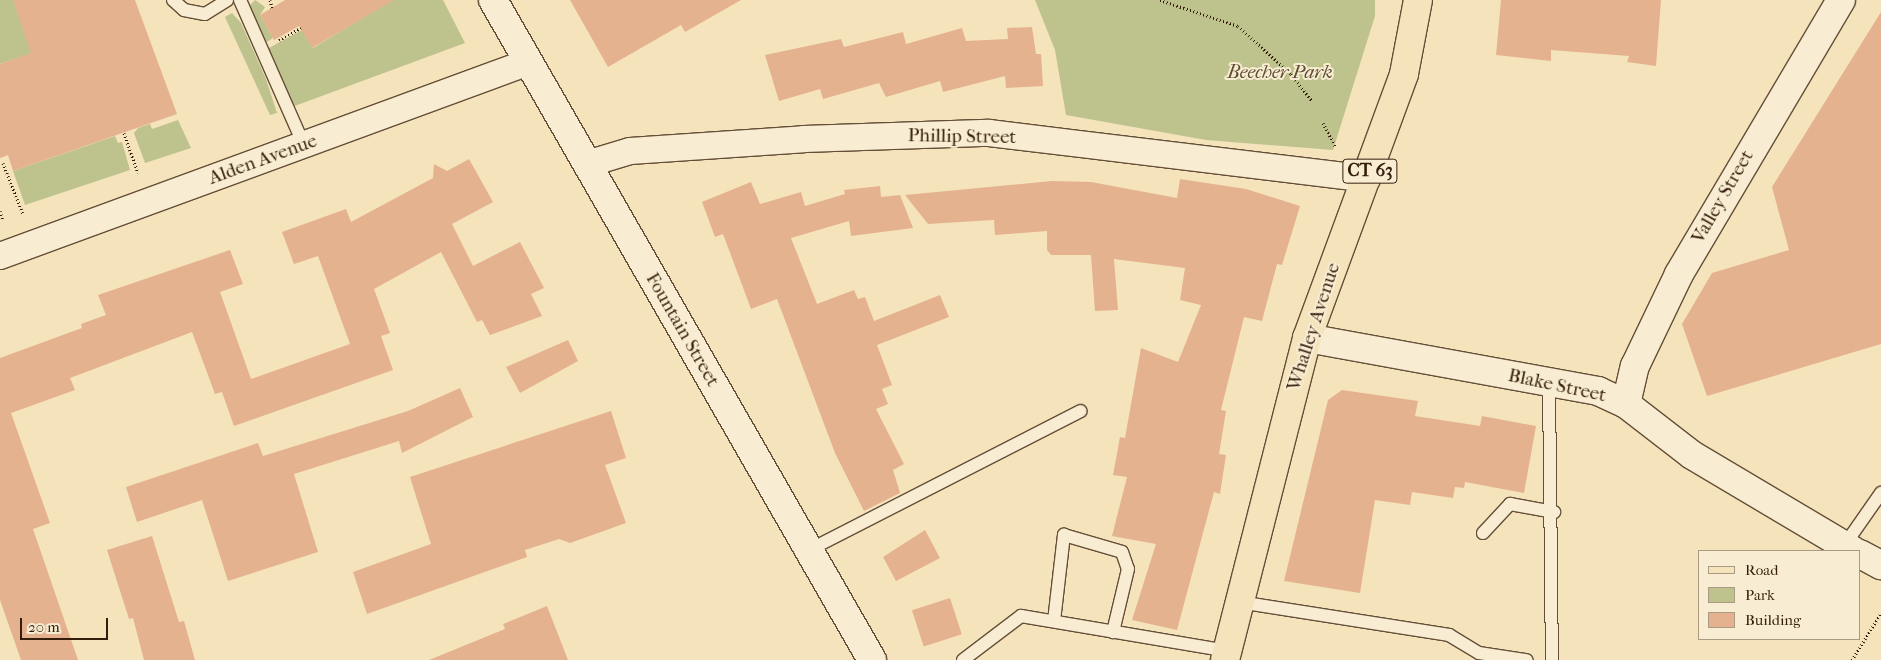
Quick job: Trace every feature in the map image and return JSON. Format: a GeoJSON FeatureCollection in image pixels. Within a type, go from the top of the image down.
{"type":"FeatureCollection","features":[{"type":"Feature","properties":{"kind":"main road","name":"Whalley Avenue"},"geometry":{"type":"LineString","coordinates":[[1226,656],[1307,338],[1404,74],[1418,0]]}},
{"type":"Feature","properties":{"kind":"street","name":"Fountain Street"},"geometry":{"type":"LineString","coordinates":[[493,0],[526,63],[587,164],[872,660]]}},
{"type":"Feature","properties":{"kind":"street","name":"Valley Street"},"geometry":{"type":"LineString","coordinates":[[1626,404],[1636,366],[1679,274],[1841,0]]}},
{"type":"Feature","properties":{"kind":"street","name":"Alden Avenue"},"geometry":{"type":"LineString","coordinates":[[0,256],[526,63]]}},
{"type":"Feature","properties":{"kind":"street","name":"Phillip Street"},"geometry":{"type":"LineString","coordinates":[[587,164],[630,151],[804,138],[989,133],[1367,179]]}},
{"type":"Feature","properties":{"kind":"street","name":"Blake Street"},"geometry":{"type":"LineString","coordinates":[[1307,338],[1598,391],[1626,404],[1692,455],[1853,550]]}},
{"type":"Feature","properties":{"kind":"street","name":"Blake Street"},"geometry":{"type":"LineString","coordinates":[[1861,554],[1881,565]]}},
{"type":"Feature","properties":{"kind":"lane"},"geometry":{"type":"LineString","coordinates":[[173,0],[184,10],[205,14],[227,0]]}},
{"type":"Feature","properties":{"kind":"lane"},"geometry":{"type":"LineString","coordinates":[[240,0],[304,145]]}},
{"type":"Feature","properties":{"kind":"lane"},"geometry":{"type":"LineString","coordinates":[[1550,383],[1554,512],[1552,660]]}},
{"type":"Feature","properties":{"kind":"lane"},"geometry":{"type":"LineString","coordinates":[[809,550],[1081,411]]}},
{"type":"Feature","properties":{"kind":"lane"},"geometry":{"type":"LineString","coordinates":[[1853,550],[1881,493]]}},
{"type":"Feature","properties":{"kind":"lane"},"geometry":{"type":"LineString","coordinates":[[1483,533],[1510,504],[1554,512]]}},
{"type":"Feature","properties":{"kind":"lane"},"geometry":{"type":"LineString","coordinates":[[1054,621],[1064,535],[1122,552],[1128,569],[1113,632]]}},
{"type":"Feature","properties":{"kind":"lane"},"geometry":{"type":"LineString","coordinates":[[1239,602],[1449,635],[1479,652],[1526,660]]}},
{"type":"Feature","properties":{"kind":"lane"},"geometry":{"type":"LineString","coordinates":[[963,660],[1021,616],[1113,632],[1226,656]]}},
{"type":"Feature","properties":{"kind":"path"},"geometry":{"type":"LineString","coordinates":[[270,0],[272,8]]}},
{"type":"Feature","properties":{"kind":"path"},"geometry":{"type":"LineString","coordinates":[[1160,0],[1238,26],[1291,74],[1312,101]]}},
{"type":"Feature","properties":{"kind":"path"},"geometry":{"type":"LineString","coordinates":[[1324,123],[1335,146]]}},
{"type":"Feature","properties":{"kind":"path"},"geometry":{"type":"LineString","coordinates":[[124,133],[138,173]]}},
{"type":"Feature","properties":{"kind":"path"},"geometry":{"type":"LineString","coordinates":[[4,163],[23,214]]}},
{"type":"Feature","properties":{"kind":"path"},"geometry":{"type":"LineString","coordinates":[[0,211],[3,221]]}},
{"type":"Feature","properties":{"kind":"path"},"geometry":{"type":"LineString","coordinates":[[1852,660],[1881,613]]}},
{"type":"Feature","properties":{"kind":"green space"},"geometry":{"type":"Polygon","coordinates":[[[0,0],[13,0],[80,37],[0,64],[0,0]]]}},
{"type":"Feature","properties":{"kind":"green space"},"geometry":{"type":"Polygon","coordinates":[[[255,0],[265,7],[260,15],[273,38],[265,43],[249,6],[255,0]]]}},
{"type":"Feature","properties":{"kind":"green space"},"geometry":{"type":"Polygon","coordinates":[[[392,0],[443,0],[465,43],[292,107],[267,49],[302,30],[313,48],[392,0]]]}},
{"type":"Feature","properties":{"kind":"green space","name":"Beecher Park"},"geometry":{"type":"Polygon","coordinates":[[[1035,0],[1375,0],[1375,16],[1333,150],[1206,140],[1066,115],[1055,50],[1035,0]]]}},
{"type":"Feature","properties":{"kind":"green space"},"geometry":{"type":"Polygon","coordinates":[[[232,13],[241,23],[266,79],[277,113],[270,115],[225,17],[232,13]]]}},
{"type":"Feature","properties":{"kind":"green space"},"geometry":{"type":"Polygon","coordinates":[[[178,120],[191,148],[145,163],[134,133],[138,128],[150,124],[152,129],[178,120]]]}},
{"type":"Feature","properties":{"kind":"green space"},"geometry":{"type":"Polygon","coordinates":[[[115,136],[118,143],[122,142],[130,170],[25,205],[13,171],[115,136]]]}},
{"type":"Feature","properties":{"kind":"building"},"geometry":{"type":"Polygon","coordinates":[[[13,0],[135,0],[177,114],[13,171],[8,155],[0,158],[0,64],[31,53],[13,0]]]}},
{"type":"Feature","properties":{"kind":"building"},"geometry":{"type":"Polygon","coordinates":[[[285,0],[394,0],[312,48],[299,26],[274,40],[260,15],[285,0]]]}},
{"type":"Feature","properties":{"kind":"building"},"geometry":{"type":"Polygon","coordinates":[[[570,0],[741,0],[685,32],[681,25],[608,67],[570,0]]]}},
{"type":"Feature","properties":{"kind":"building"},"geometry":{"type":"Polygon","coordinates":[[[1501,0],[1661,0],[1656,66],[1627,62],[1629,56],[1551,50],[1551,61],[1496,55],[1501,0]]]}},
{"type":"Feature","properties":{"kind":"building"},"geometry":{"type":"Polygon","coordinates":[[[1881,12],[1881,344],[1707,396],[1682,324],[1712,273],[1789,250],[1772,187],[1881,12]]]}},
{"type":"Feature","properties":{"kind":"building"},"geometry":{"type":"Polygon","coordinates":[[[1032,27],[1036,54],[1041,54],[1043,86],[1006,88],[1005,76],[943,92],[940,81],[886,97],[879,83],[823,99],[820,89],[779,101],[765,55],[841,39],[844,47],[903,32],[906,44],[962,28],[966,41],[1008,39],[1007,28],[1032,27]]]}},
{"type":"Feature","properties":{"kind":"building"},"geometry":{"type":"Polygon","coordinates":[[[469,159],[493,202],[452,224],[473,266],[520,242],[544,288],[531,294],[542,316],[490,335],[482,320],[477,322],[441,252],[374,289],[390,333],[381,336],[393,370],[234,426],[222,392],[215,394],[192,332],[70,378],[75,390],[11,413],[50,523],[33,529],[78,660],[21,660],[0,600],[0,358],[82,328],[81,324],[106,315],[98,295],[230,250],[243,284],[220,292],[251,379],[350,344],[318,256],[294,264],[282,232],[346,209],[351,222],[433,178],[434,164],[447,171],[469,159]]]}},
{"type":"Feature","properties":{"kind":"building"},"geometry":{"type":"Polygon","coordinates":[[[1180,179],[1246,189],[1300,206],[1282,265],[1277,264],[1262,321],[1244,317],[1221,410],[1226,411],[1219,454],[1226,455],[1220,494],[1214,492],[1177,630],[1132,620],[1156,544],[1112,536],[1127,477],[1113,475],[1120,437],[1125,438],[1141,348],[1178,362],[1201,305],[1180,300],[1185,268],[1114,259],[1118,310],[1095,311],[1091,255],[1051,255],[1047,250],[1047,231],[995,235],[994,220],[928,224],[905,195],[1052,181],[1091,182],[1177,198],[1180,179]]]}},
{"type":"Feature","properties":{"kind":"building"},"geometry":{"type":"Polygon","coordinates":[[[751,182],[760,204],[801,192],[805,206],[845,194],[844,190],[880,186],[881,197],[900,195],[913,228],[851,236],[849,221],[791,238],[817,304],[854,290],[858,299],[865,297],[874,321],[940,295],[949,317],[877,345],[892,385],[882,389],[888,404],[876,409],[904,464],[893,470],[900,493],[864,511],[835,453],[777,299],[751,309],[723,234],[715,237],[702,202],[751,182]]]}},
{"type":"Feature","properties":{"kind":"building"},"geometry":{"type":"Polygon","coordinates":[[[568,340],[578,361],[520,393],[506,367],[568,340]]]}},
{"type":"Feature","properties":{"kind":"building"},"geometry":{"type":"Polygon","coordinates":[[[460,388],[473,417],[402,453],[399,441],[294,474],[318,552],[228,581],[202,500],[137,522],[126,487],[258,443],[263,456],[408,411],[460,388]]]}},
{"type":"Feature","properties":{"kind":"building"},"geometry":{"type":"Polygon","coordinates":[[[1342,390],[1418,401],[1415,416],[1480,426],[1482,416],[1536,426],[1524,493],[1465,482],[1464,488],[1455,487],[1453,498],[1412,492],[1410,505],[1375,500],[1360,593],[1284,581],[1328,400],[1342,390]]]}},
{"type":"Feature","properties":{"kind":"building"},"geometry":{"type":"Polygon","coordinates":[[[611,411],[626,458],[605,465],[626,523],[570,543],[559,539],[525,550],[527,557],[367,614],[353,572],[431,544],[410,477],[611,411]]]}},
{"type":"Feature","properties":{"kind":"building"},"geometry":{"type":"Polygon","coordinates":[[[925,530],[940,558],[896,581],[883,557],[925,530]]]}},
{"type":"Feature","properties":{"kind":"building"},"geometry":{"type":"Polygon","coordinates":[[[152,536],[179,622],[184,621],[195,660],[144,660],[133,618],[129,619],[107,550],[152,536]]]}},
{"type":"Feature","properties":{"kind":"building"},"geometry":{"type":"Polygon","coordinates":[[[950,598],[962,634],[924,647],[912,610],[950,598]]]}},
{"type":"Feature","properties":{"kind":"building"},"geometry":{"type":"Polygon","coordinates":[[[547,606],[568,660],[429,660],[505,629],[503,624],[547,606]]]}}]}
